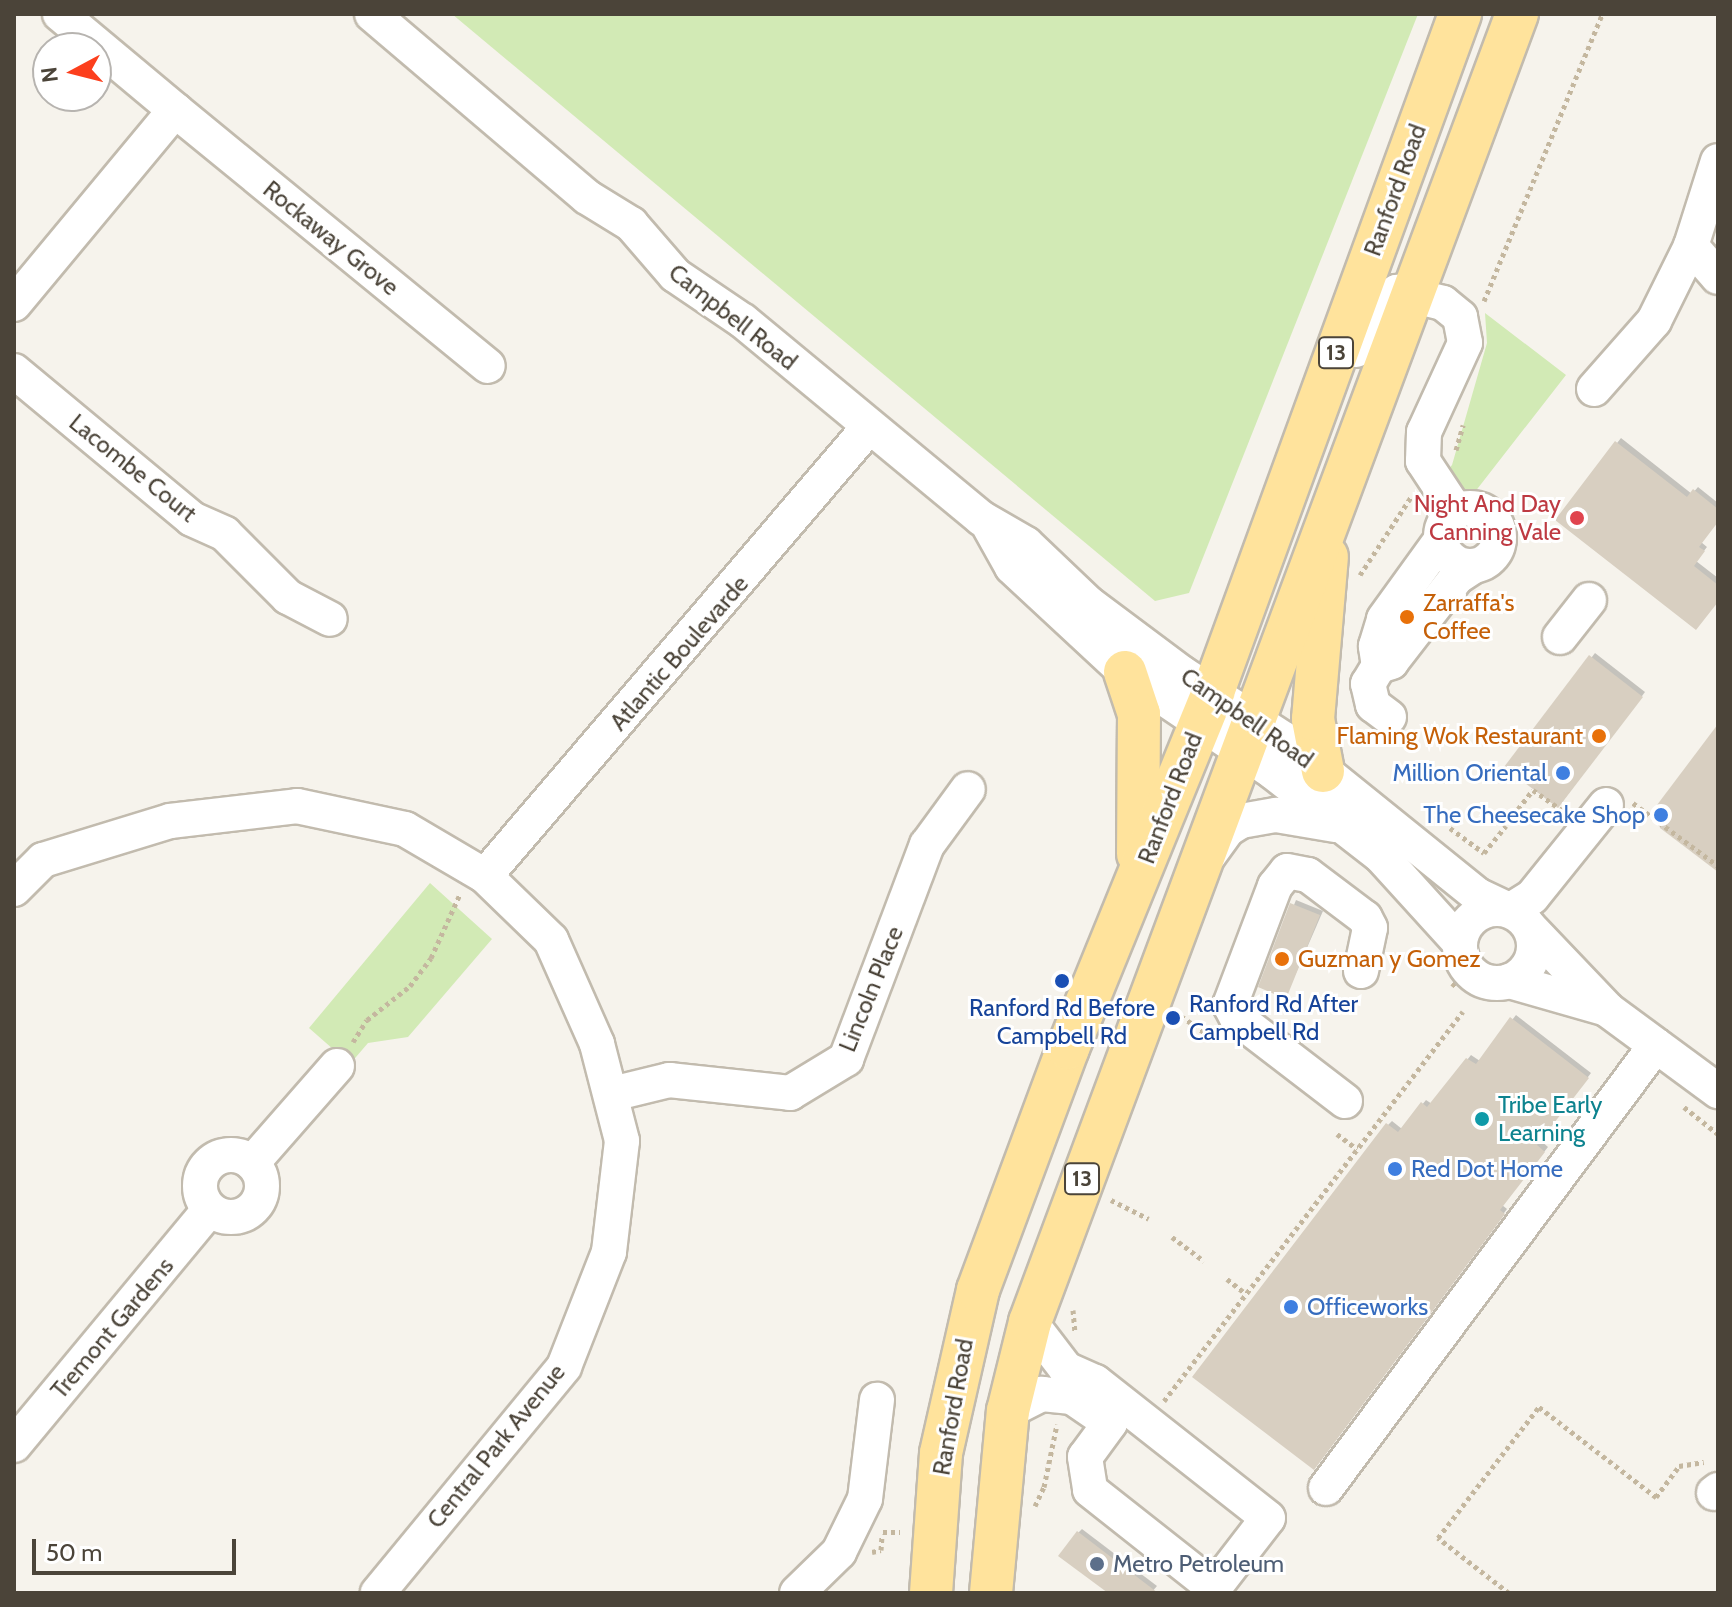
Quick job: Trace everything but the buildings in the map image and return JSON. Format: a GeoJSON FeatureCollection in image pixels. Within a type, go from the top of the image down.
{"type":"FeatureCollection","features":[{"type":"Feature","properties":{"kind":"main road","name":"Ranford Road"},"geometry":{"type":"LineString","coordinates":[[931,1593],[941,1453],[978,1290],[1068,1048],[1206,708],[1460,14]]}},
{"type":"Feature","properties":{"kind":"main road","name":"13"},"geometry":{"type":"LineString","coordinates":[[991,1593],[1008,1411],[1030,1322],[1517,14]]}},
{"type":"Feature","properties":{"kind":"main road"},"geometry":{"type":"LineString","coordinates":[[1323,771],[1313,719],[1332,508]]}},
{"type":"Feature","properties":{"kind":"main road"},"geometry":{"type":"LineString","coordinates":[[1125,672],[1139,714],[1137,883]]}},
{"type":"Feature","properties":{"kind":"street","name":"Rockaway Grove"},"geometry":{"type":"LineString","coordinates":[[60,14],[488,366]]}},
{"type":"Feature","properties":{"kind":"street","name":"Campbell Road"},"geometry":{"type":"LineString","coordinates":[[372,14],[587,197],[631,224],[675,275],[743,321],[988,524],[1026,544],[1206,708]]}},
{"type":"Feature","properties":{"kind":"street"},"geometry":{"type":"LineString","coordinates":[[14,304],[175,110]]}},
{"type":"Feature","properties":{"kind":"street"},"geometry":{"type":"LineString","coordinates":[[1594,389],[1654,321],[1691,246],[1718,161]]}},
{"type":"Feature","properties":{"kind":"street"},"geometry":{"type":"LineString","coordinates":[[1691,246],[1718,277]]}},
{"type":"Feature","properties":{"kind":"street"},"geometry":{"type":"LineString","coordinates":[[1320,396],[1349,370],[1371,312],[1397,292],[1413,292],[1443,303],[1460,317],[1465,343],[1424,432],[1423,461],[1449,525],[1449,556],[1501,539]]}},
{"type":"Feature","properties":{"kind":"street","name":"Lacombe Court"},"geometry":{"type":"LineString","coordinates":[[14,371],[192,519],[225,534],[288,597],[330,619]]}},
{"type":"Feature","properties":{"kind":"street","name":"Atlantic Boulevarde"},"geometry":{"type":"LineString","coordinates":[[481,874],[869,427]]}},
{"type":"Feature","properties":{"kind":"street"},"geometry":{"type":"LineString","coordinates":[[1389,717],[1373,705],[1368,684],[1379,666],[1376,646],[1384,619],[1449,525],[1483,510],[1501,539]]}},
{"type":"Feature","properties":{"kind":"street","name":"Campbell Road"},"geometry":{"type":"LineString","coordinates":[[988,524],[1012,567],[1125,672],[1206,708],[1250,736],[1323,771],[1477,895],[1522,914],[1608,1010],[1718,1091]]}},
{"type":"Feature","properties":{"kind":"street"},"geometry":{"type":"LineString","coordinates":[[1379,666],[1391,662],[1457,577],[1501,539]]}},
{"type":"Feature","properties":{"kind":"street"},"geometry":{"type":"LineString","coordinates":[[1560,637],[1589,600]]}},
{"type":"Feature","properties":{"kind":"street","name":"Campbell Road"},"geometry":{"type":"LineString","coordinates":[[1250,736],[1347,829],[1381,856],[1459,942]]}},
{"type":"Feature","properties":{"kind":"street","name":"Lincoln Place"},"geometry":{"type":"LineString","coordinates":[[612,1094],[669,1080],[790,1093],[846,1059],[927,845],[968,789]]}},
{"type":"Feature","properties":{"kind":"street"},"geometry":{"type":"LineString","coordinates":[[1522,914],[1557,854],[1620,804]]}},
{"type":"Feature","properties":{"kind":"street","name":"Central Park Avenue"},"geometry":{"type":"LineString","coordinates":[[14,889],[43,860],[170,821],[297,806],[405,829],[481,874],[551,940],[612,1094],[622,1141],[609,1252],[564,1367],[378,1593]]}},
{"type":"Feature","properties":{"kind":"street","name":"Campbell Road"},"geometry":{"type":"LineString","coordinates":[[1198,870],[1228,829],[1241,821],[1290,816],[1347,829]]}},
{"type":"Feature","properties":{"kind":"street"},"geometry":{"type":"LineString","coordinates":[[1341,1117],[1237,1018],[1230,1005],[1275,886],[1287,871],[1308,875],[1365,918],[1370,928],[1361,971]]}},
{"type":"Feature","properties":{"kind":"street"},"geometry":{"type":"LineString","coordinates":[[1482,910],[1522,914],[1534,941],[1529,966],[1509,981],[1495,983],[1473,976],[1461,956],[1459,942],[1470,918],[1482,910]]}},
{"type":"Feature","properties":{"kind":"street","name":"Campbell Road"},"geometry":{"type":"LineString","coordinates":[[1509,981],[1608,1010]]}},
{"type":"Feature","properties":{"kind":"street"},"geometry":{"type":"LineString","coordinates":[[1326,1488],[1656,1045]]}},
{"type":"Feature","properties":{"kind":"street","name":"Tremont Gardens"},"geometry":{"type":"LineString","coordinates":[[14,1445],[209,1210],[230,1218],[258,1203],[262,1182],[252,1163],[337,1066]]}},
{"type":"Feature","properties":{"kind":"street"},"geometry":{"type":"LineString","coordinates":[[1008,1411],[1042,1394],[1072,1397],[1110,1423],[1085,1457],[1090,1490],[1214,1588],[1268,1518],[1095,1382],[1066,1369],[1030,1322]]}},
{"type":"Feature","properties":{"kind":"street"},"geometry":{"type":"LineString","coordinates":[[797,1593],[839,1552],[865,1499],[877,1400]]}},
{"type":"Feature","properties":{"kind":"path"},"geometry":{"type":"LineString","coordinates":[[1620,804],[1718,866]]}},
{"type":"Feature","properties":{"kind":"path"},"geometry":{"type":"LineString","coordinates":[[1450,828],[1484,853],[1506,826]]}},
{"type":"Feature","properties":{"kind":"path"},"geometry":{"type":"LineString","coordinates":[[337,1066],[367,1020],[410,986],[431,958],[457,899],[481,874]]}},
{"type":"Feature","properties":{"kind":"path"},"geometry":{"type":"LineString","coordinates":[[1147,1423],[1463,1011]]}},
{"type":"Feature","properties":{"kind":"path"},"geometry":{"type":"LineString","coordinates":[[1341,1117],[1357,1149]]}},
{"type":"Feature","properties":{"kind":"path"},"geometry":{"type":"LineString","coordinates":[[1111,1200],[1149,1219]]}},
{"type":"Feature","properties":{"kind":"path"},"geometry":{"type":"LineString","coordinates":[[1172,1237],[1204,1261]]}},
{"type":"Feature","properties":{"kind":"path"},"geometry":{"type":"LineString","coordinates":[[1227,1279],[1246,1294]]}},
{"type":"Feature","properties":{"kind":"path"},"geometry":{"type":"LineString","coordinates":[[1509,1593],[1438,1538],[1539,1407],[1656,1497],[1679,1466],[1718,1459]]}},
{"type":"Feature","properties":{"kind":"path"},"geometry":{"type":"LineString","coordinates":[[883,1532],[900,1532]]}},
{"type":"Feature","properties":{"kind":"green space"},"geometry":{"type":"Polygon","coordinates":[[[452,14],[1418,14],[1189,593],[1155,601],[452,14]]]}},
{"type":"Feature","properties":{"kind":"green space"},"geometry":{"type":"Polygon","coordinates":[[[1485,313],[1566,375],[1471,497],[1441,478],[1452,465],[1487,343],[1485,313]]]}},
{"type":"Feature","properties":{"kind":"green space"},"geometry":{"type":"Polygon","coordinates":[[[430,883],[492,939],[408,1037],[368,1043],[350,1064],[309,1028],[430,883]]]}},
{"type":"Feature","properties":{"kind":"place","name":"Night And Day Canning Vale"},"geometry":{"type":"Point","coordinates":[1577,518]}},
{"type":"Feature","properties":{"kind":"place","name":"Zarraffa's Coffee"},"geometry":{"type":"Point","coordinates":[1407,617]}},
{"type":"Feature","properties":{"kind":"place","name":"Flaming Wok Restaurant"},"geometry":{"type":"Point","coordinates":[1599,736]}},
{"type":"Feature","properties":{"kind":"place","name":"Million Oriental"},"geometry":{"type":"Point","coordinates":[1563,773]}},
{"type":"Feature","properties":{"kind":"place","name":"The Cheesecake Shop"},"geometry":{"type":"Point","coordinates":[1661,815]}},
{"type":"Feature","properties":{"kind":"place","name":"Guzman y Gomez"},"geometry":{"type":"Point","coordinates":[1282,959]}},
{"type":"Feature","properties":{"kind":"place","name":"Ranford Rd Before Campbell Rd"},"geometry":{"type":"Point","coordinates":[1062,981]}},
{"type":"Feature","properties":{"kind":"place","name":"Ranford Rd After Campbell Rd"},"geometry":{"type":"Point","coordinates":[1173,1018]}},
{"type":"Feature","properties":{"kind":"place","name":"Tribe Early Learning"},"geometry":{"type":"Point","coordinates":[1482,1119]}},
{"type":"Feature","properties":{"kind":"place","name":"Red Dot Home"},"geometry":{"type":"Point","coordinates":[1395,1169]}},
{"type":"Feature","properties":{"kind":"place","name":"Officeworks"},"geometry":{"type":"Point","coordinates":[1291,1307]}},
{"type":"Feature","properties":{"kind":"place","name":"Metro Petroleum"},"geometry":{"type":"Point","coordinates":[1097,1564]}}]}
